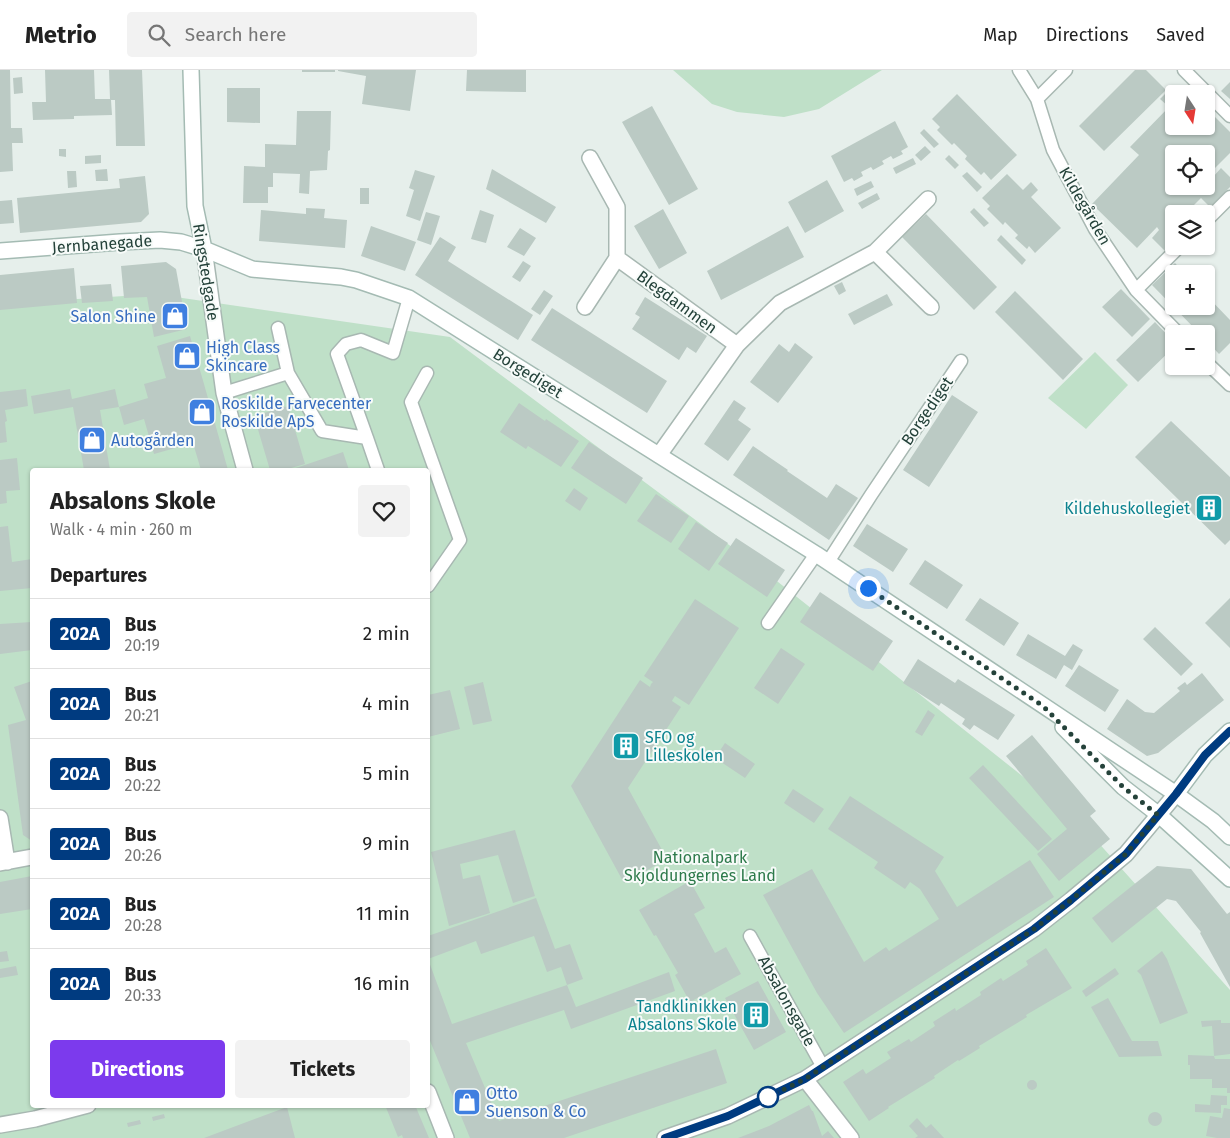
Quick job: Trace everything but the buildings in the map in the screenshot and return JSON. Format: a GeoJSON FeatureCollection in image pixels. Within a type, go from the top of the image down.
{"type":"FeatureCollection","features":[{"type":"Feature","properties":{"kind":"street","name":"Ringstedgade"},"geometry":{"type":"LineString","coordinates":[[191,70],[195,206],[204,249],[224,393],[244,468]]}},
{"type":"Feature","properties":{"kind":"street"},"geometry":{"type":"LineString","coordinates":[[585,307],[617,258],[617,207],[590,158]]}},
{"type":"Feature","properties":{"kind":"street"},"geometry":{"type":"LineString","coordinates":[[659,455],[737,346],[780,303],[875,252],[928,200]]}},
{"type":"Feature","properties":{"kind":"street","name":"Jernbanegade"},"geometry":{"type":"LineString","coordinates":[[0,251],[160,240],[181,242],[204,249]]}},
{"type":"Feature","properties":{"kind":"street","name":"Borgediget"},"geometry":{"type":"LineString","coordinates":[[204,249],[252,269],[341,277],[356,280],[409,298],[822,558],[1176,794],[1230,837]]}},
{"type":"Feature","properties":{"kind":"street"},"geometry":{"type":"LineString","coordinates":[[875,252],[931,307]]}},
{"type":"Feature","properties":{"kind":"street","name":"Blegdammen"},"geometry":{"type":"LineString","coordinates":[[617,258],[737,346]]}},
{"type":"Feature","properties":{"kind":"street","name":"Borgediget"},"geometry":{"type":"LineString","coordinates":[[1043,706],[1123,787],[1158,815],[1230,879]]}},
{"type":"Feature","properties":{"kind":"street"},"geometry":{"type":"LineString","coordinates":[[665,1138],[728,1116],[805,1079],[1034,929],[1126,854],[1176,794],[1205,755],[1230,731]]}},
{"type":"Feature","properties":{"kind":"street"},"geometry":{"type":"LineString","coordinates":[[0,818],[3,862],[30,857]]}},
{"type":"Feature","properties":{"kind":"street"},"geometry":{"type":"LineString","coordinates":[[805,1079],[850,1138]]}},
{"type":"Feature","properties":{"kind":"street"},"geometry":{"type":"LineString","coordinates":[[430,1097],[446,1138]]}},
{"type":"Feature","properties":{"kind":"street"},"geometry":{"type":"LineString","coordinates":[[0,1126],[77,1108]]}},
{"type":"Feature","properties":{"kind":"lane","name":"Kildegården"},"geometry":{"type":"LineString","coordinates":[[1019,70],[1037,99],[1053,150],[1096,229],[1136,290],[1170,325]]}},
{"type":"Feature","properties":{"kind":"lane"},"geometry":{"type":"LineString","coordinates":[[1037,99],[1066,70]]}},
{"type":"Feature","properties":{"kind":"lane"},"geometry":{"type":"LineString","coordinates":[[1184,70],[1230,116]]}},
{"type":"Feature","properties":{"kind":"lane"},"geometry":{"type":"LineString","coordinates":[[1215,212],[1230,197]]}},
{"type":"Feature","properties":{"kind":"lane"},"geometry":{"type":"LineString","coordinates":[[1136,290],[1171,255]]}},
{"type":"Feature","properties":{"kind":"lane"},"geometry":{"type":"LineString","coordinates":[[377,468],[337,354],[346,344],[361,340],[393,353],[409,298]]}},
{"type":"Feature","properties":{"kind":"lane"},"geometry":{"type":"LineString","coordinates":[[278,328],[288,373],[322,431],[367,438]]}},
{"type":"Feature","properties":{"kind":"lane","name":"Borgediget"},"geometry":{"type":"LineString","coordinates":[[822,558],[871,495],[961,361]]}},
{"type":"Feature","properties":{"kind":"lane"},"geometry":{"type":"LineString","coordinates":[[1215,371],[1230,385]]}},
{"type":"Feature","properties":{"kind":"lane"},"geometry":{"type":"LineString","coordinates":[[224,393],[288,373]]}},
{"type":"Feature","properties":{"kind":"lane"},"geometry":{"type":"LineString","coordinates":[[427,373],[411,402],[460,540],[430,583]]}},
{"type":"Feature","properties":{"kind":"lane"},"geometry":{"type":"LineString","coordinates":[[768,623],[822,558]]}},
{"type":"Feature","properties":{"kind":"lane","name":"Absalonsgade"},"geometry":{"type":"LineString","coordinates":[[750,936],[823,1067]]}},
{"type":"Feature","properties":{"kind":"green space"},"geometry":{"type":"Polygon","coordinates":[[[673,70],[882,70],[819,109],[784,117],[737,112],[712,104],[673,70]]]}},
{"type":"Feature","properties":{"kind":"green space","name":"Nationalpark Skjoldungernes Land"},"geometry":{"type":"Polygon","coordinates":[[[155,294],[450,337],[768,574],[1079,821],[1230,990],[1230,1138],[0,1138],[0,304],[155,294]]]}},
{"type":"Feature","properties":{"kind":"green space"},"geometry":{"type":"Polygon","coordinates":[[[1095,352],[1128,385],[1086,429],[1048,398],[1095,352]]]}},
{"type":"Feature","properties":{"kind":"bus line","name":"202A"},"geometry":{"type":"LineString","coordinates":[[665,1138],[728,1116],[805,1079],[1034,929],[1126,854],[1176,794],[1205,755],[1230,731]]}},
{"type":"Feature","properties":{"kind":"place","name":"Salon Shine"},"geometry":{"type":"Point","coordinates":[175,316]}},
{"type":"Feature","properties":{"kind":"place","name":"High Class Skincare"},"geometry":{"type":"Point","coordinates":[187,356]}},
{"type":"Feature","properties":{"kind":"place","name":"Roskilde Farvecenter Roskilde ApS"},"geometry":{"type":"Point","coordinates":[202,412]}},
{"type":"Feature","properties":{"kind":"place","name":"Autogården"},"geometry":{"type":"Point","coordinates":[92,440]}},
{"type":"Feature","properties":{"kind":"place","name":"Kildehuskollegiet"},"geometry":{"type":"Point","coordinates":[1209,508]}},
{"type":"Feature","properties":{"kind":"place","name":"SFO og Lilleskolen"},"geometry":{"type":"Point","coordinates":[626,746]}},
{"type":"Feature","properties":{"kind":"place","name":"Tandklinikken Absalons Skole"},"geometry":{"type":"Point","coordinates":[756,1015]}},
{"type":"Feature","properties":{"kind":"place","name":"Otto Suenson & Co"},"geometry":{"type":"Point","coordinates":[467,1102]}},
{"type":"Feature","properties":{"kind":"route"},"geometry":{"type":"LineString","coordinates":[[768,1097],[805,1079],[1034,929],[1126,854],[1158,815],[1123,787],[1043,706],[868,588]]}}]}
